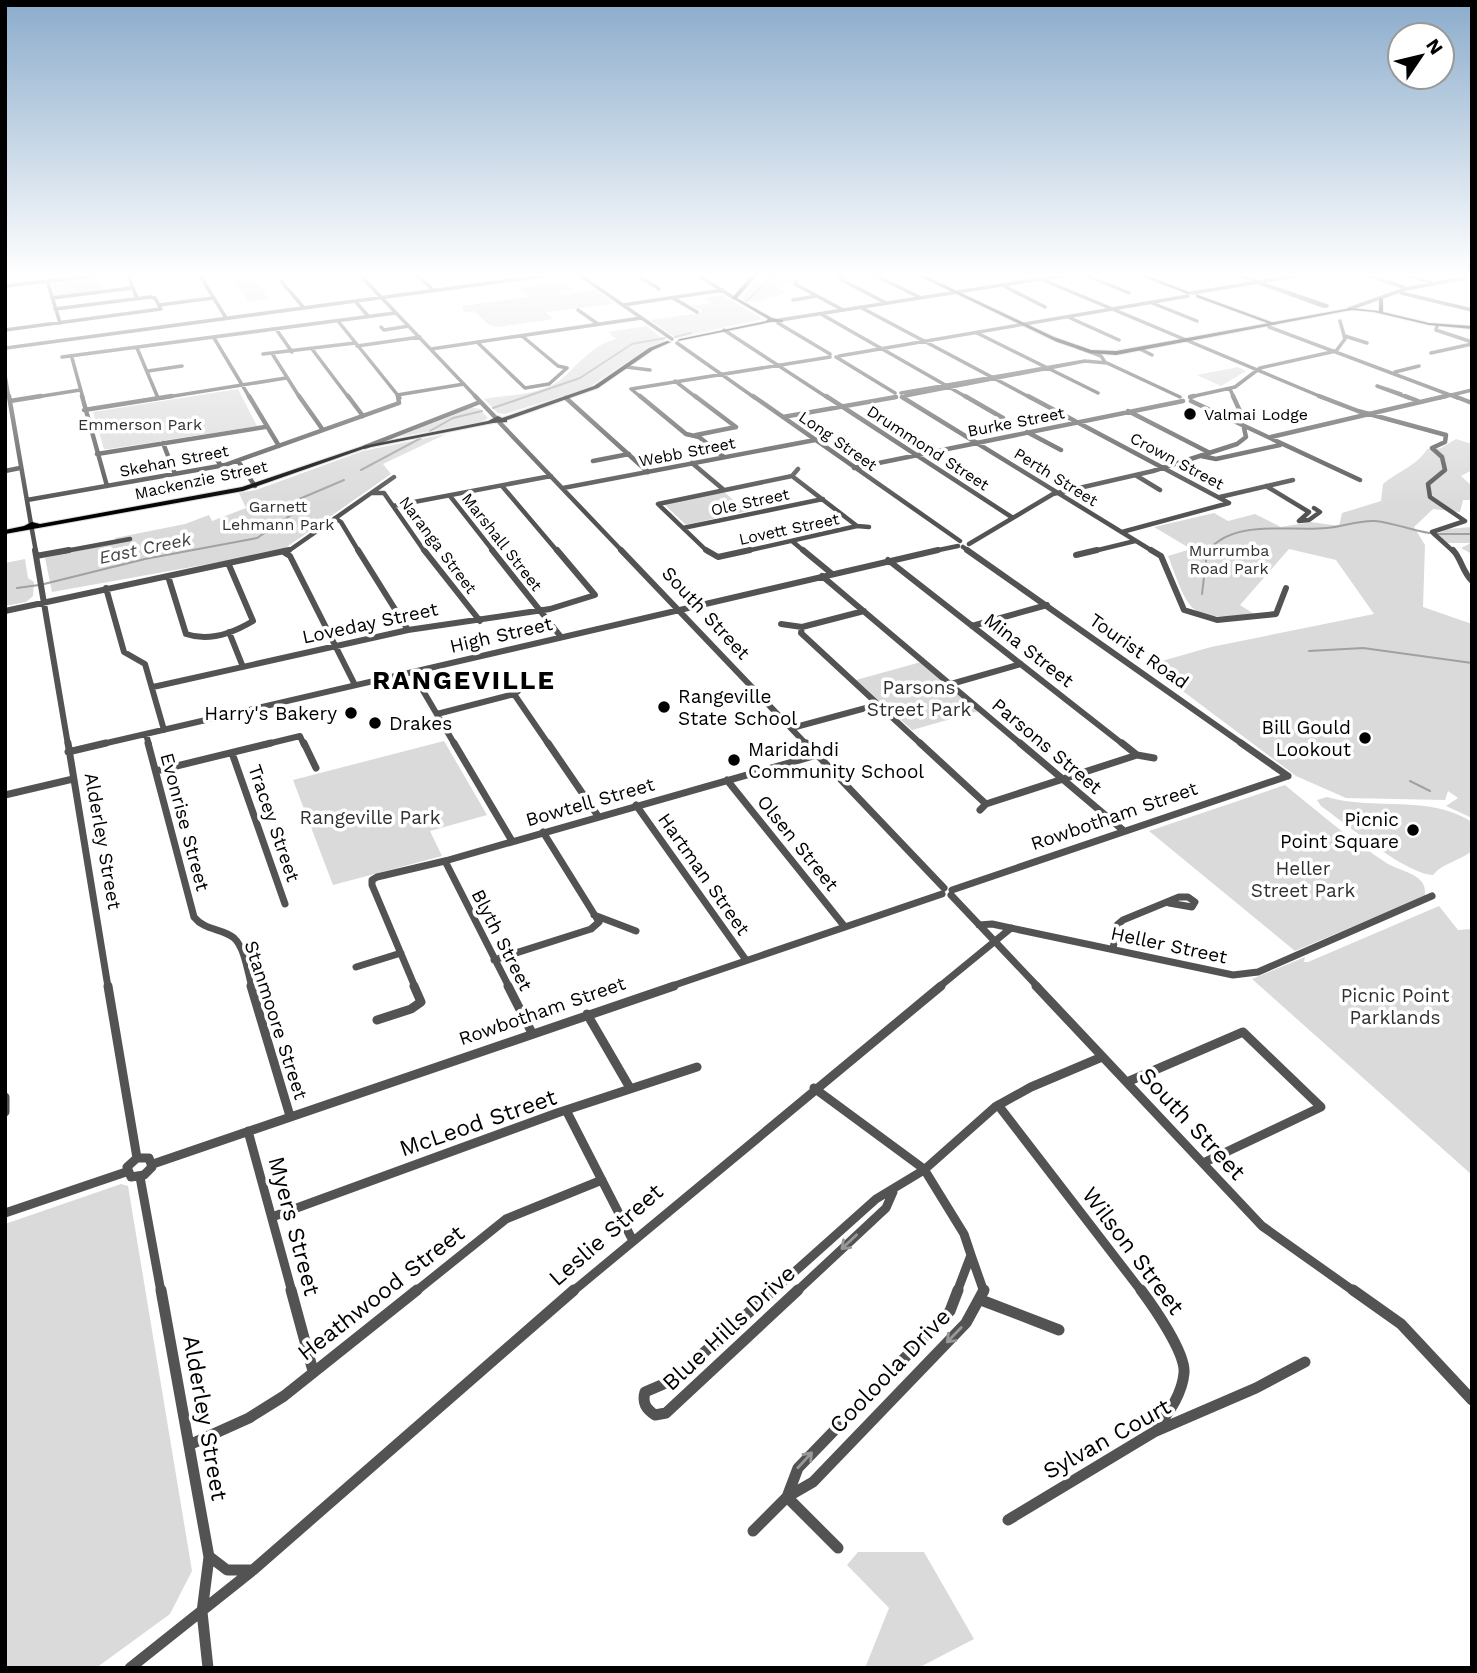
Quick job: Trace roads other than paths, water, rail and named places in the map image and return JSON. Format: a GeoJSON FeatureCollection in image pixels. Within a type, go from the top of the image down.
{"type":"FeatureCollection","features":[{"type":"Feature","properties":{"kind":"highway"},"geometry":{"type":"LineString","coordinates":[[1080,352],[1101,356],[1125,352]]}},
{"type":"Feature","properties":{"kind":"highway"},"geometry":{"type":"LineString","coordinates":[[1091,352],[1101,356]]}},
{"type":"Feature","properties":{"kind":"main road","name":"Mackenzie Street"},"geometry":{"type":"LineString","coordinates":[[29,527],[255,486],[390,439],[498,420],[596,387],[647,352]]}},
{"type":"Feature","properties":{"kind":"main road"},"geometry":{"type":"LineString","coordinates":[[5,531],[29,527]]}},
{"type":"Feature","properties":{"kind":"street"},"geometry":{"type":"LineString","coordinates":[[62,357],[111,352]]}},
{"type":"Feature","properties":{"kind":"street"},"geometry":{"type":"LineString","coordinates":[[139,352],[158,398]]}},
{"type":"Feature","properties":{"kind":"street"},"geometry":{"type":"LineString","coordinates":[[222,352],[265,427],[279,446]]}},
{"type":"Feature","properties":{"kind":"street"},"geometry":{"type":"LineString","coordinates":[[263,354],[292,352]]}},
{"type":"Feature","properties":{"kind":"street"},"geometry":{"type":"LineString","coordinates":[[314,352],[363,416]]}},
{"type":"Feature","properties":{"kind":"street"},"geometry":{"type":"LineString","coordinates":[[362,352],[397,395],[464,384]]}},
{"type":"Feature","properties":{"kind":"street","name":"South Street"},"geometry":{"type":"LineString","coordinates":[[434,352],[1262,1226],[1375,1304],[1430,1352],[1472,1400]]}},
{"type":"Feature","properties":{"kind":"street"},"geometry":{"type":"LineString","coordinates":[[488,352],[523,386],[534,389],[556,380],[567,368],[558,366],[541,352]]}},
{"type":"Feature","properties":{"kind":"street","name":"Long Street"},"geometry":{"type":"LineString","coordinates":[[691,352],[963,545]]}},
{"type":"Feature","properties":{"kind":"street","name":"Drummond Street"},"geometry":{"type":"LineString","coordinates":[[758,352],[1013,518]]}},
{"type":"Feature","properties":{"kind":"street","name":"Perth Street"},"geometry":{"type":"LineString","coordinates":[[827,352],[1061,492],[1059,495],[1161,556],[1184,610],[1209,619],[1276,614],[1286,588]]}},
{"type":"Feature","properties":{"kind":"street"},"geometry":{"type":"LineString","coordinates":[[675,381],[736,427],[695,435],[686,434],[631,388],[856,352]]}},
{"type":"Feature","properties":{"kind":"street"},"geometry":{"type":"LineString","coordinates":[[887,352],[1003,418]]}},
{"type":"Feature","properties":{"kind":"street","name":"Crown Street"},"geometry":{"type":"LineString","coordinates":[[948,352],[1229,503],[1122,532]]}},
{"type":"Feature","properties":{"kind":"street"},"geometry":{"type":"LineString","coordinates":[[1016,352],[1098,393]]}},
{"type":"Feature","properties":{"kind":"street"},"geometry":{"type":"LineString","coordinates":[[1146,352],[1152,355]]}},
{"type":"Feature","properties":{"kind":"street"},"geometry":{"type":"LineString","coordinates":[[1212,352],[1367,414],[1414,424],[1446,435],[1445,442],[1432,448],[1441,457],[1445,470],[1428,484],[1430,498],[1463,517],[1464,524],[1432,532],[1456,552],[1464,566],[1462,571],[1472,581]]}},
{"type":"Feature","properties":{"kind":"street"},"geometry":{"type":"LineString","coordinates":[[782,416],[1101,356],[1107,363],[1181,399],[1190,399],[1230,389],[1255,370],[1331,352]]}},
{"type":"Feature","properties":{"kind":"street"},"geometry":{"type":"LineString","coordinates":[[1339,352],[1472,402]]}},
{"type":"Feature","properties":{"kind":"street"},"geometry":{"type":"LineString","coordinates":[[273,355],[318,428],[323,430]]}},
{"type":"Feature","properties":{"kind":"street"},"geometry":{"type":"LineString","coordinates":[[72,358],[84,410],[107,486]]}},
{"type":"Feature","properties":{"kind":"street"},"geometry":{"type":"LineString","coordinates":[[148,371],[182,366]]}},
{"type":"Feature","properties":{"kind":"street"},"geometry":{"type":"LineString","coordinates":[[1394,372],[1419,366]]}},
{"type":"Feature","properties":{"kind":"street"},"geometry":{"type":"LineString","coordinates":[[626,367],[650,370]]}},
{"type":"Feature","properties":{"kind":"street","name":"Alderley Street"},"geometry":{"type":"LineString","coordinates":[[5,375],[137,1158]]}},
{"type":"Feature","properties":{"kind":"street"},"geometry":{"type":"LineString","coordinates":[[84,410],[286,378]]}},
{"type":"Feature","properties":{"kind":"street"},"geometry":{"type":"LineString","coordinates":[[1230,389],[1244,421]]}},
{"type":"Feature","properties":{"kind":"street"},"geometry":{"type":"LineString","coordinates":[[8,398],[80,390]]}},
{"type":"Feature","properties":{"kind":"street"},"geometry":{"type":"LineString","coordinates":[[1271,437],[1472,390]]}},
{"type":"Feature","properties":{"kind":"street"},"geometry":{"type":"LineString","coordinates":[[1401,394],[1419,402]]}},
{"type":"Feature","properties":{"kind":"street","name":"Skehan Street"},"geometry":{"type":"LineString","coordinates":[[27,500],[223,466],[401,402],[397,395]]}},
{"type":"Feature","properties":{"kind":"street"},"geometry":{"type":"LineString","coordinates":[[566,398],[648,472]]}},
{"type":"Feature","properties":{"kind":"street","name":"Burke Street"},"geometry":{"type":"LineString","coordinates":[[852,466],[1181,399]]}},
{"type":"Feature","properties":{"kind":"street"},"geometry":{"type":"LineString","coordinates":[[1190,399],[1244,428],[1271,437],[1280,445],[1360,480]]}},
{"type":"Feature","properties":{"kind":"street","name":"Mackenzie Street"},"geometry":{"type":"LineString","coordinates":[[390,439],[481,401]]}},
{"type":"Feature","properties":{"kind":"street"},"geometry":{"type":"LineString","coordinates":[[1126,411],[1210,456]]}},
{"type":"Feature","properties":{"kind":"street"},"geometry":{"type":"LineString","coordinates":[[97,454],[265,427]]}},
{"type":"Feature","properties":{"kind":"street"},"geometry":{"type":"LineString","coordinates":[[1199,462],[1246,438],[1244,428]]}},
{"type":"Feature","properties":{"kind":"street"},"geometry":{"type":"LineString","coordinates":[[1026,431],[1061,450]]}},
{"type":"Feature","properties":{"kind":"street"},"geometry":{"type":"LineString","coordinates":[[695,435],[724,457]]}},
{"type":"Feature","properties":{"kind":"street","name":"Webb Street"},"geometry":{"type":"LineString","coordinates":[[562,488],[815,440]]}},
{"type":"Feature","properties":{"kind":"street"},"geometry":{"type":"LineString","coordinates":[[163,443],[175,474]]}},
{"type":"Feature","properties":{"kind":"street"},"geometry":{"type":"LineString","coordinates":[[963,545],[1061,492],[1164,468],[1201,456],[1280,445]]}},
{"type":"Feature","properties":{"kind":"street"},"geometry":{"type":"LineString","coordinates":[[212,451],[223,466],[243,466]]}},
{"type":"Feature","properties":{"kind":"street"},"geometry":{"type":"LineString","coordinates":[[593,461],[629,454]]}},
{"type":"Feature","properties":{"kind":"street"},"geometry":{"type":"LineString","coordinates":[[238,461],[255,486]]}},
{"type":"Feature","properties":{"kind":"street"},"geometry":{"type":"LineString","coordinates":[[692,463],[724,490]]}},
{"type":"Feature","properties":{"kind":"street"},"geometry":{"type":"LineString","coordinates":[[5,471],[20,468]]}},
{"type":"Feature","properties":{"kind":"street"},"geometry":{"type":"LineString","coordinates":[[683,528],[658,503],[792,477],[798,469]]}},
{"type":"Feature","properties":{"kind":"street"},"geometry":{"type":"LineString","coordinates":[[1136,475],[1160,490]]}},
{"type":"Feature","properties":{"kind":"street"},"geometry":{"type":"LineString","coordinates":[[393,506],[551,476]]}},
{"type":"Feature","properties":{"kind":"street"},"geometry":{"type":"LineString","coordinates":[[5,611],[285,553],[394,477]]}},
{"type":"Feature","properties":{"kind":"street"},"geometry":{"type":"LineString","coordinates":[[792,477],[857,526]]}},
{"type":"Feature","properties":{"kind":"street"},"geometry":{"type":"LineString","coordinates":[[1219,497],[1293,480]]}},
{"type":"Feature","properties":{"kind":"street","name":"Loveday Street"},"geometry":{"type":"LineString","coordinates":[[153,687],[408,630],[448,622],[480,621],[595,595],[502,486]]}},
{"type":"Feature","properties":{"kind":"street"},"geometry":{"type":"LineString","coordinates":[[1266,486],[1309,512],[1299,522],[1309,520],[1320,512],[1314,508]]}},
{"type":"Feature","properties":{"kind":"street","name":"Naranga Street"},"geometry":{"type":"LineString","coordinates":[[371,493],[384,493],[440,573],[452,582],[480,621]]}},
{"type":"Feature","properties":{"kind":"street","name":"Marshall Street"},"geometry":{"type":"LineString","coordinates":[[450,496],[561,637]]}},
{"type":"Feature","properties":{"kind":"street","name":"Ole Street"},"geometry":{"type":"LineString","coordinates":[[683,528],[823,499]]}},
{"type":"Feature","properties":{"kind":"street"},"geometry":{"type":"LineString","coordinates":[[335,518],[341,522],[408,630]]}},
{"type":"Feature","properties":{"kind":"street","name":"Lovett Street"},"geometry":{"type":"LineString","coordinates":[[683,528],[714,556],[857,526],[869,527]]}},
{"type":"Feature","properties":{"kind":"street"},"geometry":{"type":"LineString","coordinates":[[36,556],[130,539]]}},
{"type":"Feature","properties":{"kind":"street"},"geometry":{"type":"LineString","coordinates":[[792,541],[831,573]]}},
{"type":"Feature","properties":{"kind":"street"},"geometry":{"type":"LineString","coordinates":[[1076,555],[1135,541]]}},
{"type":"Feature","properties":{"kind":"street","name":"High Street"},"geometry":{"type":"LineString","coordinates":[[68,752],[679,608],[963,545]]}},
{"type":"Feature","properties":{"kind":"street","name":"Tourist Road"},"geometry":{"type":"LineString","coordinates":[[963,545],[1288,776]]}},
{"type":"Feature","properties":{"kind":"street"},"geometry":{"type":"LineString","coordinates":[[285,553],[290,556],[355,685]]}},
{"type":"Feature","properties":{"kind":"street","name":"Mina Street"},"geometry":{"type":"LineString","coordinates":[[888,560],[1137,755],[1154,758]]}},
{"type":"Feature","properties":{"kind":"street"},"geometry":{"type":"LineString","coordinates":[[168,576],[186,634],[204,637],[229,632],[253,621],[229,565]]}},
{"type":"Feature","properties":{"kind":"street","name":"Parsons Street"},"geometry":{"type":"LineString","coordinates":[[822,576],[1124,831]]}},
{"type":"Feature","properties":{"kind":"street"},"geometry":{"type":"LineString","coordinates":[[106,588],[124,652],[145,664],[164,730]]}},
{"type":"Feature","properties":{"kind":"street"},"geometry":{"type":"LineString","coordinates":[[972,626],[1048,605]]}},
{"type":"Feature","properties":{"kind":"street"},"geometry":{"type":"LineString","coordinates":[[782,624],[802,627],[864,611]]}},
{"type":"Feature","properties":{"kind":"street"},"geometry":{"type":"LineString","coordinates":[[802,627],[801,634],[983,807],[1137,755]]}},
{"type":"Feature","properties":{"kind":"street"},"geometry":{"type":"LineString","coordinates":[[229,632],[243,667]]}},
{"type":"Feature","properties":{"kind":"street"},"geometry":{"type":"LineString","coordinates":[[951,684],[1021,664]]}},
{"type":"Feature","properties":{"kind":"street"},"geometry":{"type":"LineString","coordinates":[[412,672],[512,841]]}},
{"type":"Feature","properties":{"kind":"street"},"geometry":{"type":"LineString","coordinates":[[437,714],[514,694],[527,685]]}},
{"type":"Feature","properties":{"kind":"street"},"geometry":{"type":"LineString","coordinates":[[514,694],[598,816]]}},
{"type":"Feature","properties":{"kind":"street"},"geometry":{"type":"LineString","coordinates":[[792,728],[877,705]]}},
{"type":"Feature","properties":{"kind":"street","name":"Evonrise Street"},"geometry":{"type":"LineString","coordinates":[[146,734],[194,917]]}},
{"type":"Feature","properties":{"kind":"street"},"geometry":{"type":"LineString","coordinates":[[156,771],[300,736],[316,768]]}},
{"type":"Feature","properties":{"kind":"street","name":"Tracey Street"},"geometry":{"type":"LineString","coordinates":[[232,753],[285,904]]}},
{"type":"Feature","properties":{"kind":"street","name":"Bowtell Street"},"geometry":{"type":"LineString","coordinates":[[401,953],[372,880],[409,867],[445,861],[817,755]]}},
{"type":"Feature","properties":{"kind":"street","name":"Rowbotham Street"},"geometry":{"type":"LineString","coordinates":[[153,1164],[1288,776]]}},
{"type":"Feature","properties":{"kind":"street"},"geometry":{"type":"LineString","coordinates":[[5,795],[73,779]]}},
{"type":"Feature","properties":{"kind":"street","name":"Olsen Street"},"geometry":{"type":"LineString","coordinates":[[727,780],[845,927]]}},
{"type":"Feature","properties":{"kind":"street","name":"Hartman Street"},"geometry":{"type":"LineString","coordinates":[[636,805],[746,960]]}},
{"type":"Feature","properties":{"kind":"street"},"geometry":{"type":"LineString","coordinates":[[543,832],[597,918],[636,931]]}},
{"type":"Feature","properties":{"kind":"street","name":"Blyth Street"},"geometry":{"type":"LineString","coordinates":[[445,861],[532,1033]]}},
{"type":"Feature","properties":{"kind":"street","name":"Heller Street"},"geometry":{"type":"LineString","coordinates":[[979,925],[986,923],[1233,975],[1246,975],[1301,955],[1432,897]]}},
{"type":"Feature","properties":{"kind":"street"},"geometry":{"type":"LineString","coordinates":[[1113,949],[1117,925],[1123,920],[1169,903]]}},
{"type":"Feature","properties":{"kind":"street","name":"Stanmoore Street"},"geometry":{"type":"LineString","coordinates":[[194,917],[199,925],[231,936],[239,944],[290,1116]]}},
{"type":"Feature","properties":{"kind":"street"},"geometry":{"type":"LineString","coordinates":[[494,960],[591,929],[597,918]]}},
{"type":"Feature","properties":{"kind":"street"},"geometry":{"type":"LineString","coordinates":[[994,941],[1011,928]]}},
{"type":"Feature","properties":{"kind":"street","name":"Leslie Street"},"geometry":{"type":"LineString","coordinates":[[130,1668],[253,1570],[632,1239],[994,941]]}},
{"type":"Feature","properties":{"kind":"street"},"geometry":{"type":"LineString","coordinates":[[356,967],[401,953],[421,1002],[411,1009],[377,1020]]}},
{"type":"Feature","properties":{"kind":"street"},"geometry":{"type":"LineString","coordinates":[[587,1014],[630,1088]]}},
{"type":"Feature","properties":{"kind":"street"},"geometry":{"type":"LineString","coordinates":[[1127,1082],[1243,1032],[1321,1107],[1203,1163]]}},
{"type":"Feature","properties":{"kind":"street","name":"Blue Hills Drive"},"geometry":{"type":"LineString","coordinates":[[893,1192],[886,1208],[666,1413],[655,1415],[646,1410],[643,1402],[645,1392],[673,1380],[876,1199],[893,1192],[923,1169],[998,1105],[1102,1057]]}},
{"type":"Feature","properties":{"kind":"street","name":"McLeod Street"},"geometry":{"type":"LineString","coordinates":[[272,1217],[630,1088],[697,1067]]}},
{"type":"Feature","properties":{"kind":"street"},"geometry":{"type":"LineString","coordinates":[[814,1088],[923,1169],[964,1234],[982,1279],[984,1291],[981,1300],[1059,1330]]}},
{"type":"Feature","properties":{"kind":"street"},"geometry":{"type":"LineString","coordinates":[[5,1097],[5,1112]]}},
{"type":"Feature","properties":{"kind":"street","name":"Wilson Street"},"geometry":{"type":"LineString","coordinates":[[998,1105],[1164,1321],[1185,1371],[1175,1404],[1154,1432]]}},
{"type":"Feature","properties":{"kind":"street"},"geometry":{"type":"LineString","coordinates":[[567,1112],[632,1239]]}},
{"type":"Feature","properties":{"kind":"street","name":"Myers Street"},"geometry":{"type":"LineString","coordinates":[[248,1131],[313,1371]]}},
{"type":"Feature","properties":{"kind":"street"},"geometry":{"type":"LineString","coordinates":[[137,1158],[149,1158],[153,1164],[148,1173],[131,1177],[127,1172],[128,1165],[137,1158]]}},
{"type":"Feature","properties":{"kind":"street"},"geometry":{"type":"LineString","coordinates":[[5,1213],[127,1172]]}},
{"type":"Feature","properties":{"kind":"street","name":"Alderley Street"},"geometry":{"type":"LineString","coordinates":[[140,1177],[209,1557],[202,1612],[208,1668]]}},
{"type":"Feature","properties":{"kind":"street","name":"Heathwood Street"},"geometry":{"type":"LineString","coordinates":[[189,1445],[258,1413],[506,1219],[601,1180]]}},
{"type":"Feature","properties":{"kind":"street","name":"Cooloola Drive"},"geometry":{"type":"LineString","coordinates":[[787,1497],[797,1468],[950,1311],[972,1254]]}},
{"type":"Feature","properties":{"kind":"street","name":"Cooloola Drive"},"geometry":{"type":"LineString","coordinates":[[753,1531],[787,1497],[813,1482],[966,1323],[981,1300]]}},
{"type":"Feature","properties":{"kind":"street","name":"Sylvan Court"},"geometry":{"type":"LineString","coordinates":[[1008,1521],[1154,1432],[1256,1388],[1305,1362]]}},
{"type":"Feature","properties":{"kind":"street"},"geometry":{"type":"LineString","coordinates":[[787,1497],[838,1548]]}},
{"type":"Feature","properties":{"kind":"street"},"geometry":{"type":"LineString","coordinates":[[209,1557],[227,1570],[253,1570]]}},
{"type":"Feature","properties":{"kind":"waterway","name":"East Creek"},"geometry":{"type":"LineString","coordinates":[[493,408],[580,378],[620,352]]}},
{"type":"Feature","properties":{"kind":"waterway","name":"East Creek"},"geometry":{"type":"LineString","coordinates":[[430,431],[453,418],[482,411]]}},
{"type":"Feature","properties":{"kind":"waterway","name":"East Creek"},"geometry":{"type":"LineString","coordinates":[[361,470],[421,438]]}},
{"type":"Feature","properties":{"kind":"waterway","name":"East Creek"},"geometry":{"type":"LineString","coordinates":[[44,584],[145,559],[257,538],[303,507],[297,500],[344,480]]}},
{"type":"Feature","properties":{"kind":"waterway"},"geometry":{"type":"LineString","coordinates":[[1202,594],[1207,552],[1218,541],[1232,534],[1263,529],[1327,528],[1369,521],[1429,533]]}},
{"type":"Feature","properties":{"kind":"waterway"},"geometry":{"type":"LineString","coordinates":[[1436,534],[1472,534]]}},
{"type":"Feature","properties":{"kind":"waterway","name":"East Creek"},"geometry":{"type":"LineString","coordinates":[[17,588],[39,585]]}},
{"type":"Feature","properties":{"kind":"waterway"},"geometry":{"type":"LineString","coordinates":[[1309,651],[1363,648],[1472,663]]}},
{"type":"Feature","properties":{"kind":"waterway"},"geometry":{"type":"LineString","coordinates":[[1410,781],[1430,791]]}},
{"type":"Feature","properties":{"kind":"place","name":"Valmai Lodge"},"geometry":{"type":"Point","coordinates":[1190,414]}},
{"type":"Feature","properties":{"kind":"place","name":"Rangeville State School"},"geometry":{"type":"Point","coordinates":[664,707]}},
{"type":"Feature","properties":{"kind":"place","name":"Harry's Bakery"},"geometry":{"type":"Point","coordinates":[351,713]}},
{"type":"Feature","properties":{"kind":"place","name":"Drakes"},"geometry":{"type":"Point","coordinates":[375,723]}},
{"type":"Feature","properties":{"kind":"place","name":"Bill Gould Lookout"},"geometry":{"type":"Point","coordinates":[1365,738]}},
{"type":"Feature","properties":{"kind":"place","name":"Maridahdi Community School"},"geometry":{"type":"Point","coordinates":[734,760]}},
{"type":"Feature","properties":{"kind":"place","name":"Picnic Point Square"},"geometry":{"type":"Point","coordinates":[1413,830]}},
{"type":"Feature","properties":{"kind":"district","name":"RANGEVILLE"},"geometry":{"type":"Point","coordinates":[464,680]}},
{"type":"Feature","properties":{"kind":"park label","name":"Emmerson Park"},"geometry":{"type":"Point","coordinates":[140,424]}},
{"type":"Feature","properties":{"kind":"park label","name":"Garnett Lehmann Park"},"geometry":{"type":"Point","coordinates":[278,515]}},
{"type":"Feature","properties":{"kind":"park label","name":"Murrumba Road Park"},"geometry":{"type":"Point","coordinates":[1229,559]}},
{"type":"Feature","properties":{"kind":"park label","name":"Parsons Street Park"},"geometry":{"type":"Point","coordinates":[919,698]}},
{"type":"Feature","properties":{"kind":"park label","name":"Rangeville Park"},"geometry":{"type":"Point","coordinates":[370,817]}},
{"type":"Feature","properties":{"kind":"park label","name":"Heller Street Park"},"geometry":{"type":"Point","coordinates":[1303,879]}},
{"type":"Feature","properties":{"kind":"park label","name":"Picnic Point Parklands"},"geometry":{"type":"Point","coordinates":[1395,1006]}}]}
